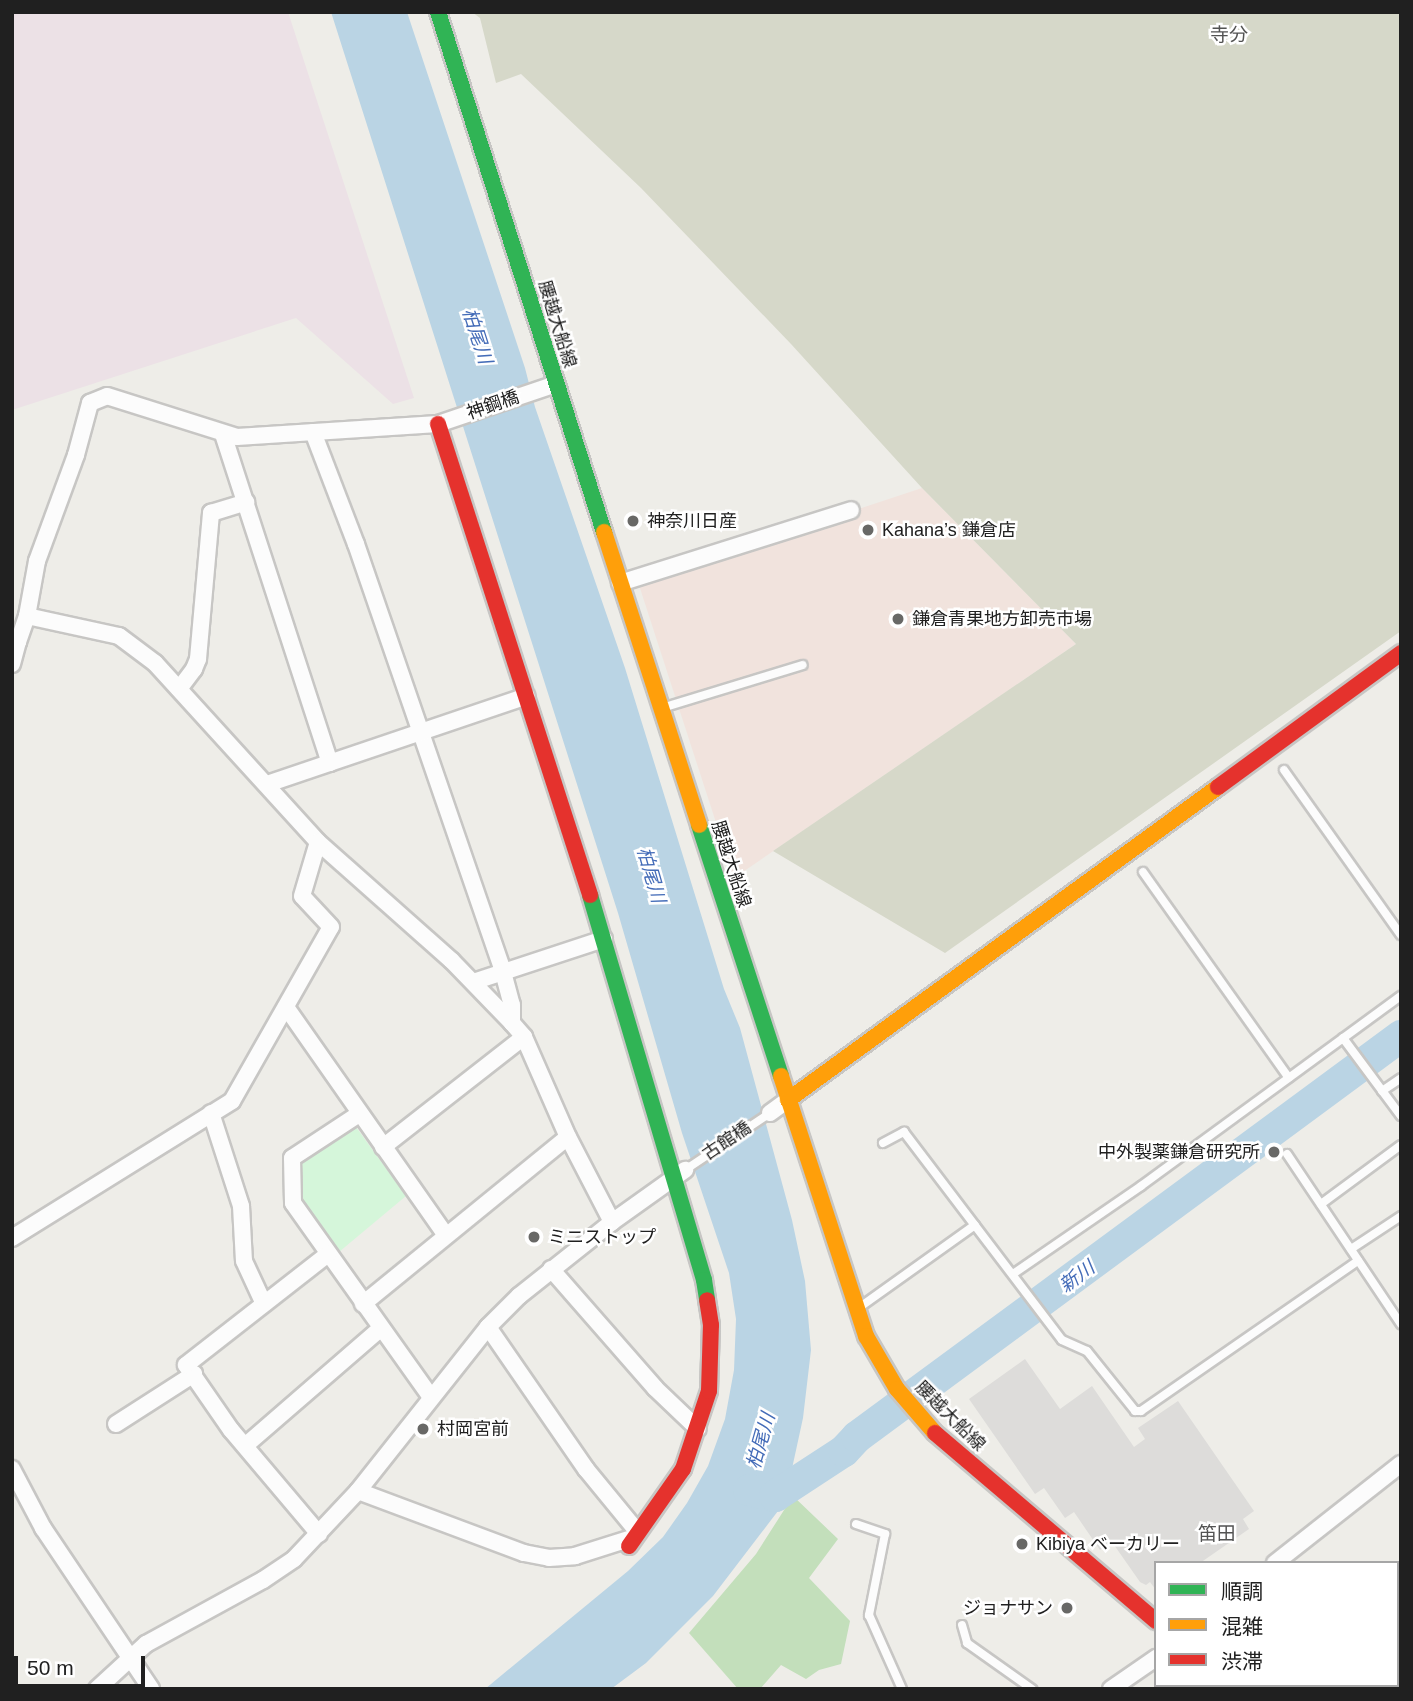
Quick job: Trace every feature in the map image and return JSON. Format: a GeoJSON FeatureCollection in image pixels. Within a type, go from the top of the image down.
{"type":"FeatureCollection","features":[{"type":"Feature","properties":{"kind":"street","name":"腰越大船線"},"geometry":{"type":"LineString","coordinates":[[438,12],[660,708],[866,1336],[897,1389],[917,1415],[968,1462],[1154,1619]]}},
{"type":"Feature","properties":{"kind":"street","name":"神鋼橋"},"geometry":{"type":"LineString","coordinates":[[27,616],[40,551],[76,455],[90,402],[107,396],[237,437],[443,422],[556,384]]}},
{"type":"Feature","properties":{"kind":"street"},"geometry":{"type":"LineString","coordinates":[[358,1491],[524,1553],[549,1558],[575,1556],[633,1538],[649,1519],[683,1469],[709,1391],[711,1325],[704,1280],[680,1174],[527,696],[443,422]]}},
{"type":"Feature","properties":{"kind":"street"},"geometry":{"type":"LineString","coordinates":[[313,432],[356,544],[418,732],[503,972],[512,1004],[512,1023]]}},
{"type":"Feature","properties":{"kind":"street"},"geometry":{"type":"LineString","coordinates":[[223,434],[330,763]]}},
{"type":"Feature","properties":{"kind":"street"},"geometry":{"type":"LineString","coordinates":[[179,689],[198,659],[211,513],[246,502]]}},
{"type":"Feature","properties":{"kind":"street"},"geometry":{"type":"LineString","coordinates":[[620,583],[851,510]]}},
{"type":"Feature","properties":{"kind":"street"},"geometry":{"type":"LineString","coordinates":[[12,664],[15,643],[27,616],[119,636],[155,663],[318,842],[473,982],[524,1037],[568,1137],[612,1222]]}},
{"type":"Feature","properties":{"kind":"street"},"geometry":{"type":"LineString","coordinates":[[769,1113],[1401,653]]}},
{"type":"Feature","properties":{"kind":"street"},"geometry":{"type":"LineString","coordinates":[[267,784],[527,696]]}},
{"type":"Feature","properties":{"kind":"street"},"geometry":{"type":"LineString","coordinates":[[12,1238],[232,1101],[331,927],[302,896],[318,842]]}},
{"type":"Feature","properties":{"kind":"street"},"geometry":{"type":"LineString","coordinates":[[473,982],[604,939]]}},
{"type":"Feature","properties":{"kind":"street"},"geometry":{"type":"LineString","coordinates":[[286,1007],[445,1234]]}},
{"type":"Feature","properties":{"kind":"street"},"geometry":{"type":"LineString","coordinates":[[383,1147],[524,1037]]}},
{"type":"Feature","properties":{"kind":"street"},"geometry":{"type":"LineString","coordinates":[[211,1113],[241,1206],[240,1244],[244,1261],[264,1304]]}},
{"type":"Feature","properties":{"kind":"street"},"geometry":{"type":"LineString","coordinates":[[359,1114],[292,1158],[293,1203],[380,1329],[431,1397]]}},
{"type":"Feature","properties":{"kind":"street"},"geometry":{"type":"LineString","coordinates":[[363,1304],[445,1234],[568,1137]]}},
{"type":"Feature","properties":{"kind":"street"},"geometry":{"type":"LineString","coordinates":[[97,1689],[130,1657],[172,1628],[278,1571],[319,1534],[358,1491],[488,1327],[551,1269],[680,1174]]}},
{"type":"Feature","properties":{"kind":"street"},"geometry":{"type":"LineString","coordinates":[[319,1534],[246,1444],[231,1430],[186,1365],[328,1255]]}},
{"type":"Feature","properties":{"kind":"street"},"geometry":{"type":"LineString","coordinates":[[551,1269],[655,1388],[698,1429]]}},
{"type":"Feature","properties":{"kind":"street"},"geometry":{"type":"LineString","coordinates":[[488,1327],[633,1538]]}},
{"type":"Feature","properties":{"kind":"street"},"geometry":{"type":"LineString","coordinates":[[246,1444],[380,1329]]}},
{"type":"Feature","properties":{"kind":"street"},"geometry":{"type":"LineString","coordinates":[[116,1424],[194,1374]]}},
{"type":"Feature","properties":{"kind":"street"},"geometry":{"type":"LineString","coordinates":[[1278,1561],[1401,1464]]}},
{"type":"Feature","properties":{"kind":"street"},"geometry":{"type":"LineString","coordinates":[[12,1469],[43,1528],[151,1689]]}},
{"type":"Feature","properties":{"kind":"street"},"geometry":{"type":"LineString","coordinates":[[1111,1689],[1154,1659]]}},
{"type":"Feature","properties":{"kind":"lane"},"geometry":{"type":"LineString","coordinates":[[660,708],[803,665]]}},
{"type":"Feature","properties":{"kind":"lane"},"geometry":{"type":"LineString","coordinates":[[1284,770],[1401,935]]}},
{"type":"Feature","properties":{"kind":"lane"},"geometry":{"type":"LineString","coordinates":[[1143,872],[1289,1078]]}},
{"type":"Feature","properties":{"kind":"lane"},"geometry":{"type":"LineString","coordinates":[[1013,1274],[1401,996]]}},
{"type":"Feature","properties":{"kind":"lane"},"geometry":{"type":"LineString","coordinates":[[1343,1038],[1401,1116]]}},
{"type":"Feature","properties":{"kind":"lane"},"geometry":{"type":"LineString","coordinates":[[1382,1091],[1401,1078]]}},
{"type":"Feature","properties":{"kind":"lane","name":"古館橋"},"geometry":{"type":"LineString","coordinates":[[680,1174],[769,1113]]}},
{"type":"Feature","properties":{"kind":"lane"},"geometry":{"type":"LineString","coordinates":[[883,1143],[904,1132],[1062,1340],[1087,1351],[1128,1404],[1141,1411],[1358,1261]]}},
{"type":"Feature","properties":{"kind":"lane"},"geometry":{"type":"LineString","coordinates":[[1321,1204],[1401,1145]]}},
{"type":"Feature","properties":{"kind":"lane"},"geometry":{"type":"LineString","coordinates":[[1287,1154],[1401,1325]]}},
{"type":"Feature","properties":{"kind":"lane"},"geometry":{"type":"LineString","coordinates":[[1351,1249],[1401,1216]]}},
{"type":"Feature","properties":{"kind":"lane"},"geometry":{"type":"LineString","coordinates":[[857,1308],[975,1225]]}},
{"type":"Feature","properties":{"kind":"lane"},"geometry":{"type":"LineString","coordinates":[[856,1524],[885,1534],[869,1615],[900,1679],[902,1689]]}},
{"type":"Feature","properties":{"kind":"lane"},"geometry":{"type":"LineString","coordinates":[[962,1625],[967,1643],[1032,1689]]}},
{"type":"Feature","properties":{"kind":"shaded area"},"geometry":{"type":"Polygon","coordinates":[[[12,12],[288,12],[414,398],[393,404],[296,318],[12,410],[12,12]]]}},
{"type":"Feature","properties":{"kind":"shaded area"},"geometry":{"type":"Polygon","coordinates":[[[472,12],[1401,12],[1401,631],[945,953],[773,851],[1076,644],[922,488],[791,344],[641,188],[521,74],[496,83],[480,18],[472,12]]]}},
{"type":"Feature","properties":{"kind":"shaded area"},"geometry":{"type":"Polygon","coordinates":[[[922,488],[1076,644],[734,878],[638,582],[922,488]]]}},
{"type":"Feature","properties":{"kind":"shaded area"},"geometry":{"type":"Polygon","coordinates":[[[1025,1359],[1060,1409],[1092,1386],[1134,1447],[1145,1439],[1138,1428],[1178,1401],[1254,1511],[1243,1519],[1249,1529],[1203,1561],[1154,1561],[1154,1587],[1150,1582],[1146,1585],[1140,1582],[1112,1542],[1100,1550],[1074,1512],[1065,1518],[1044,1488],[1035,1494],[969,1399],[1025,1359]]]}},
{"type":"Feature","properties":{"kind":"green space"},"geometry":{"type":"Polygon","coordinates":[[[356,1127],[406,1196],[339,1252],[302,1200],[301,1163],[356,1127]]]}},
{"type":"Feature","properties":{"kind":"green space"},"geometry":{"type":"Polygon","coordinates":[[[793,1496],[838,1539],[809,1578],[850,1621],[841,1664],[819,1670],[806,1679],[781,1665],[760,1689],[738,1689],[689,1633],[756,1554],[793,1496]]]}},
{"type":"Feature","properties":{"kind":"water","name":"柏尾川"},"geometry":{"type":"Polygon","coordinates":[[[331,12],[407,12],[525,368],[535,407],[625,668],[724,989],[740,1028],[792,1220],[805,1281],[811,1350],[803,1418],[788,1487],[778,1511],[713,1596],[646,1663],[611,1689],[485,1689],[628,1571],[663,1537],[687,1503],[708,1466],[725,1419],[734,1370],[736,1319],[729,1273],[682,1133],[618,913],[331,12]]]}},
{"type":"Feature","properties":{"kind":"waterway","name":"新川"},"geometry":{"type":"LineString","coordinates":[[749,1490],[775,1496],[844,1451],[857,1437],[1401,1036]]}},
{"type":"Feature","properties":{"kind":"traffic: fast"},"geometry":{"type":"LineString","coordinates":[[438,12],[604,532]]}},
{"type":"Feature","properties":{"kind":"traffic: fast"},"geometry":{"type":"LineString","coordinates":[[699,825],[781,1076]]}},
{"type":"Feature","properties":{"kind":"traffic: fast"},"geometry":{"type":"LineString","coordinates":[[590,895],[704,1280],[707,1300]]}},
{"type":"Feature","properties":{"kind":"traffic: slow"},"geometry":{"type":"LineString","coordinates":[[604,532],[699,825]]}},
{"type":"Feature","properties":{"kind":"traffic: slow"},"geometry":{"type":"LineString","coordinates":[[788,1100],[1218,787]]}},
{"type":"Feature","properties":{"kind":"traffic: slow"},"geometry":{"type":"LineString","coordinates":[[781,1076],[866,1336],[897,1389],[935,1433]]}},
{"type":"Feature","properties":{"kind":"traffic: jam"},"geometry":{"type":"LineString","coordinates":[[438,424],[590,895]]}},
{"type":"Feature","properties":{"kind":"traffic: jam"},"geometry":{"type":"LineString","coordinates":[[1218,787],[1401,653]]}},
{"type":"Feature","properties":{"kind":"traffic: jam"},"geometry":{"type":"LineString","coordinates":[[629,1546],[683,1469],[709,1391],[711,1325],[707,1300]]}},
{"type":"Feature","properties":{"kind":"traffic: jam"},"geometry":{"type":"LineString","coordinates":[[935,1433],[1154,1619]]}},
{"type":"Feature","properties":{"kind":"place","name":"神奈川日産"},"geometry":{"type":"Point","coordinates":[633,521]}},
{"type":"Feature","properties":{"kind":"place","name":"Kahana’s 鎌倉店"},"geometry":{"type":"Point","coordinates":[868,530]}},
{"type":"Feature","properties":{"kind":"place","name":"鎌倉青果地方卸売市場"},"geometry":{"type":"Point","coordinates":[898,619]}},
{"type":"Feature","properties":{"kind":"place","name":"中外製薬鎌倉研究所"},"geometry":{"type":"Point","coordinates":[1274,1152]}},
{"type":"Feature","properties":{"kind":"place","name":"ミニストップ"},"geometry":{"type":"Point","coordinates":[534,1237]}},
{"type":"Feature","properties":{"kind":"place","name":"村岡宮前"},"geometry":{"type":"Point","coordinates":[423,1429]}},
{"type":"Feature","properties":{"kind":"place","name":"Kibiya ベーカリー"},"geometry":{"type":"Point","coordinates":[1022,1544]}},
{"type":"Feature","properties":{"kind":"place","name":"ジョナサン"},"geometry":{"type":"Point","coordinates":[1067,1608]}},
{"type":"Feature","properties":{"kind":"district","name":"寺分"},"geometry":{"type":"Point","coordinates":[1229,35]}},
{"type":"Feature","properties":{"kind":"district","name":"笛田"},"geometry":{"type":"Point","coordinates":[1217,1534]}}]}
